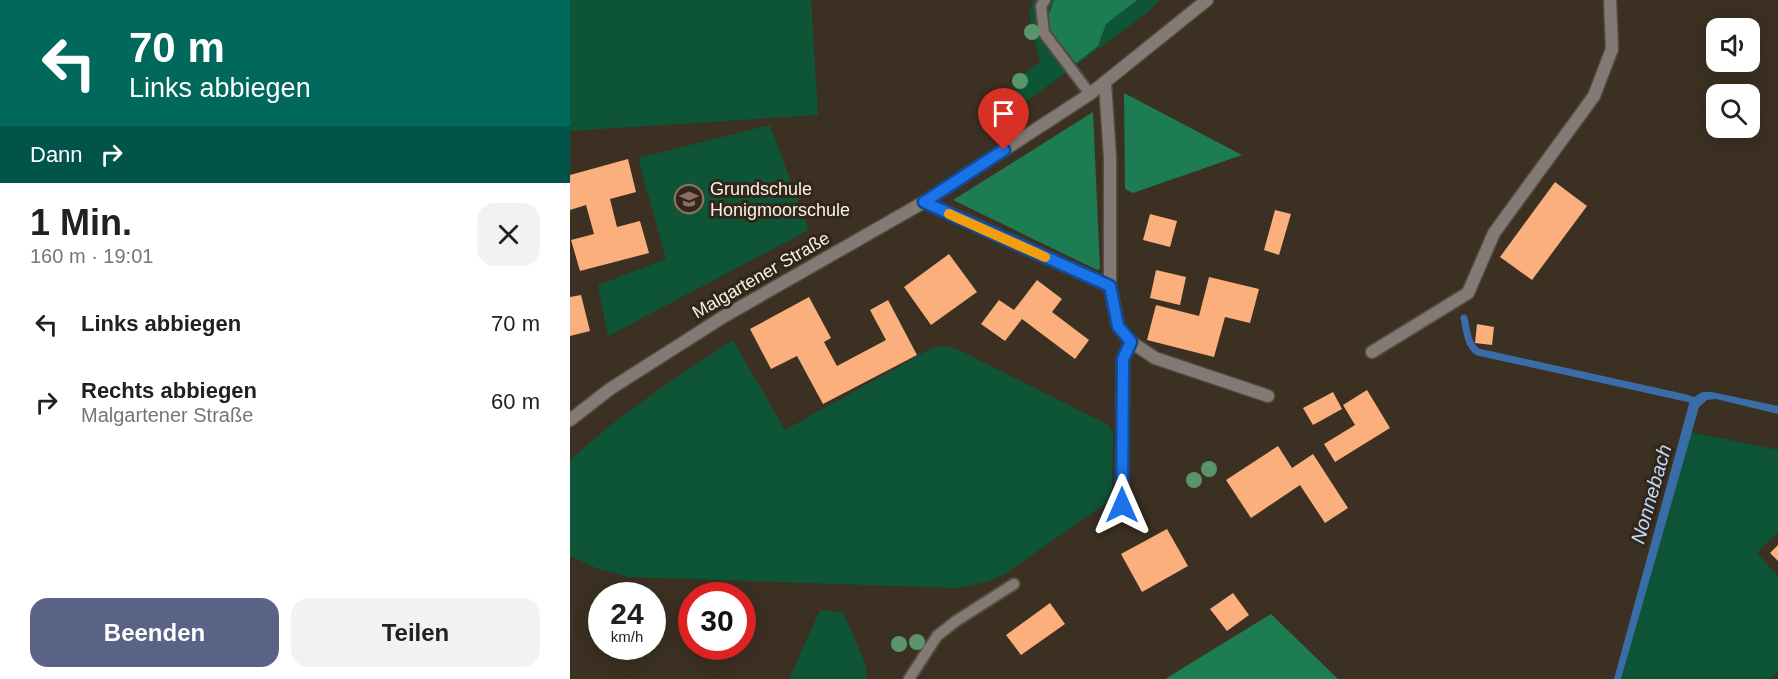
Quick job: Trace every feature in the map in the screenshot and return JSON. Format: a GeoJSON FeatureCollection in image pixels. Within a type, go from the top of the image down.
{"type":"FeatureCollection","features":[{"type":"Feature","properties":{"kind":"street","name":"Malgartener Straße"},"geometry":{"type":"LineString","coordinates":[[570,420],[610,389],[723,317],[924,202],[1090,94],[1207,0]]}},
{"type":"Feature","properties":{"kind":"street"},"geometry":{"type":"LineString","coordinates":[[1372,352],[1468,293],[1494,233],[1594,96],[1612,49],[1610,0]]}},
{"type":"Feature","properties":{"kind":"street"},"geometry":{"type":"LineString","coordinates":[[1105,83],[1110,157],[1110,286],[1118,326],[1131,342],[1155,358],[1269,396]]}},
{"type":"Feature","properties":{"kind":"street"},"geometry":{"type":"LineString","coordinates":[[924,202],[1110,286]]}},
{"type":"Feature","properties":{"kind":"street"},"geometry":{"type":"LineString","coordinates":[[1122,505],[1123,359],[1131,342]]}},
{"type":"Feature","properties":{"kind":"lane"},"geometry":{"type":"LineString","coordinates":[[1045,0],[1041,6],[1044,33],[1090,94]]}},
{"type":"Feature","properties":{"kind":"lane"},"geometry":{"type":"LineString","coordinates":[[909,679],[938,636],[956,621],[1014,584]]}},
{"type":"Feature","properties":{"kind":"green space"},"geometry":{"type":"Polygon","coordinates":[[[570,0],[811,0],[818,115],[570,131],[570,0]]]}},
{"type":"Feature","properties":{"kind":"green space"},"geometry":{"type":"Polygon","coordinates":[[[1033,0],[1161,0],[1019,107],[1015,80],[1040,62],[1029,13],[1033,0]]]}},
{"type":"Feature","properties":{"kind":"green space"},"geometry":{"type":"Polygon","coordinates":[[[1054,0],[1137,0],[1106,24],[1098,46],[1076,63],[1051,32],[1047,20],[1054,0]]]}},
{"type":"Feature","properties":{"kind":"green space"},"geometry":{"type":"Polygon","coordinates":[[[1124,93],[1242,155],[1133,193],[1125,189],[1124,93]]]}},
{"type":"Feature","properties":{"kind":"green space"},"geometry":{"type":"Polygon","coordinates":[[[1093,112],[1100,269],[1097,270],[953,200],[1093,112]]]}},
{"type":"Feature","properties":{"kind":"green space"},"geometry":{"type":"Polygon","coordinates":[[[770,125],[809,230],[608,336],[598,285],[666,259],[638,158],[770,125]]]}},
{"type":"Feature","properties":{"kind":"green space"},"geometry":{"type":"Polygon","coordinates":[[[733,340],[785,430],[930,349],[943,346],[957,349],[1108,425],[1113,432],[1112,491],[1105,504],[1005,574],[987,582],[957,588],[627,577],[596,568],[570,556],[570,460],[629,412],[733,340]]]}},
{"type":"Feature","properties":{"kind":"green space"},"geometry":{"type":"Polygon","coordinates":[[[1690,432],[1778,450],[1778,532],[1757,553],[1778,576],[1778,672],[1770,679],[1621,679],[1690,432]]]}},
{"type":"Feature","properties":{"kind":"green space"},"geometry":{"type":"Polygon","coordinates":[[[820,610],[843,612],[866,665],[866,679],[789,679],[820,610]]]}},
{"type":"Feature","properties":{"kind":"green space"},"geometry":{"type":"Polygon","coordinates":[[[1271,614],[1338,679],[1165,679],[1271,614]]]}},
{"type":"Feature","properties":{"kind":"water"},"geometry":{"type":"Polygon","coordinates":[[[1702,392],[1712,392],[1778,406],[1778,414],[1716,399],[1707,400],[1699,407],[1621,679],[1614,679],[1689,404],[1702,392]]]}},
{"type":"Feature","properties":{"kind":"building"},"geometry":{"type":"Polygon","coordinates":[[[628,159],[636,192],[610,199],[617,227],[640,221],[649,253],[580,271],[571,240],[594,234],[586,205],[570,210],[570,175],[628,159]]]}},
{"type":"Feature","properties":{"kind":"building"},"geometry":{"type":"Polygon","coordinates":[[[1555,182],[1587,206],[1532,280],[1500,257],[1555,182]]]}},
{"type":"Feature","properties":{"kind":"building"},"geometry":{"type":"Polygon","coordinates":[[[1275,210],[1291,214],[1279,255],[1264,250],[1275,210]]]}},
{"type":"Feature","properties":{"kind":"building"},"geometry":{"type":"Polygon","coordinates":[[[1150,214],[1177,221],[1170,247],[1143,240],[1150,214]]]}},
{"type":"Feature","properties":{"kind":"building"},"geometry":{"type":"Polygon","coordinates":[[[949,254],[977,292],[931,325],[904,287],[949,254]]]}},
{"type":"Feature","properties":{"kind":"building"},"geometry":{"type":"Polygon","coordinates":[[[1156,270],[1186,277],[1180,305],[1150,298],[1156,270]]]}},
{"type":"Feature","properties":{"kind":"building"},"geometry":{"type":"Polygon","coordinates":[[[1209,277],[1259,289],[1250,323],[1225,317],[1214,357],[1147,340],[1156,305],[1199,316],[1209,277]]]}},
{"type":"Feature","properties":{"kind":"building"},"geometry":{"type":"Polygon","coordinates":[[[1037,280],[1062,299],[1052,312],[1089,340],[1075,359],[1022,319],[1005,341],[981,324],[999,300],[1014,310],[1037,280]]]}},
{"type":"Feature","properties":{"kind":"building"},"geometry":{"type":"Polygon","coordinates":[[[581,295],[590,331],[570,336],[570,297],[581,295]]]}},
{"type":"Feature","properties":{"kind":"building"},"geometry":{"type":"Polygon","coordinates":[[[809,297],[831,338],[824,342],[837,366],[886,340],[870,310],[888,300],[917,355],[823,404],[797,356],[771,369],[750,329],[809,297]]]}},
{"type":"Feature","properties":{"kind":"building"},"geometry":{"type":"Polygon","coordinates":[[[1477,324],[1494,327],[1492,345],[1475,343],[1477,324]]]}},
{"type":"Feature","properties":{"kind":"building"},"geometry":{"type":"Polygon","coordinates":[[[1367,390],[1390,428],[1335,462],[1324,444],[1355,425],[1343,405],[1367,390]]]}},
{"type":"Feature","properties":{"kind":"building"},"geometry":{"type":"Polygon","coordinates":[[[1333,392],[1342,409],[1313,425],[1303,408],[1333,392]]]}},
{"type":"Feature","properties":{"kind":"building"},"geometry":{"type":"Polygon","coordinates":[[[1278,446],[1292,468],[1313,454],[1348,508],[1325,523],[1300,485],[1251,518],[1226,480],[1278,446]]]}},
{"type":"Feature","properties":{"kind":"building"},"geometry":{"type":"Polygon","coordinates":[[[1167,529],[1188,566],[1142,592],[1121,554],[1167,529]]]}},
{"type":"Feature","properties":{"kind":"building"},"geometry":{"type":"Polygon","coordinates":[[[1778,545],[1778,561],[1770,553],[1778,545]]]}},
{"type":"Feature","properties":{"kind":"building"},"geometry":{"type":"Polygon","coordinates":[[[1233,593],[1249,615],[1227,631],[1210,609],[1233,593]]]}},
{"type":"Feature","properties":{"kind":"building"},"geometry":{"type":"Polygon","coordinates":[[[1050,603],[1065,624],[1021,655],[1006,635],[1050,603]]]}},
{"type":"Feature","properties":{"kind":"waterway"},"geometry":{"type":"LineString","coordinates":[[1464,318],[1470,342],[1478,352],[1695,401]]}},
{"type":"Feature","properties":{"kind":"slow traffic"},"geometry":{"type":"LineString","coordinates":[[949,214],[1045,257]]}},
{"type":"Feature","properties":{"kind":"place","name":"Grundschule Honigmoorschule"},"geometry":{"type":"Point","coordinates":[689,199]}},
{"type":"Feature","properties":{"kind":"route"},"geometry":{"type":"LineString","coordinates":[[1004,150],[924,202],[1110,286],[1118,326],[1131,342],[1123,359],[1122,505]]}},
{"type":"Feature","properties":{"kind":"water label","name":"Nonnebach"},"geometry":{"type":"Point","coordinates":[1651,494]}}]}
